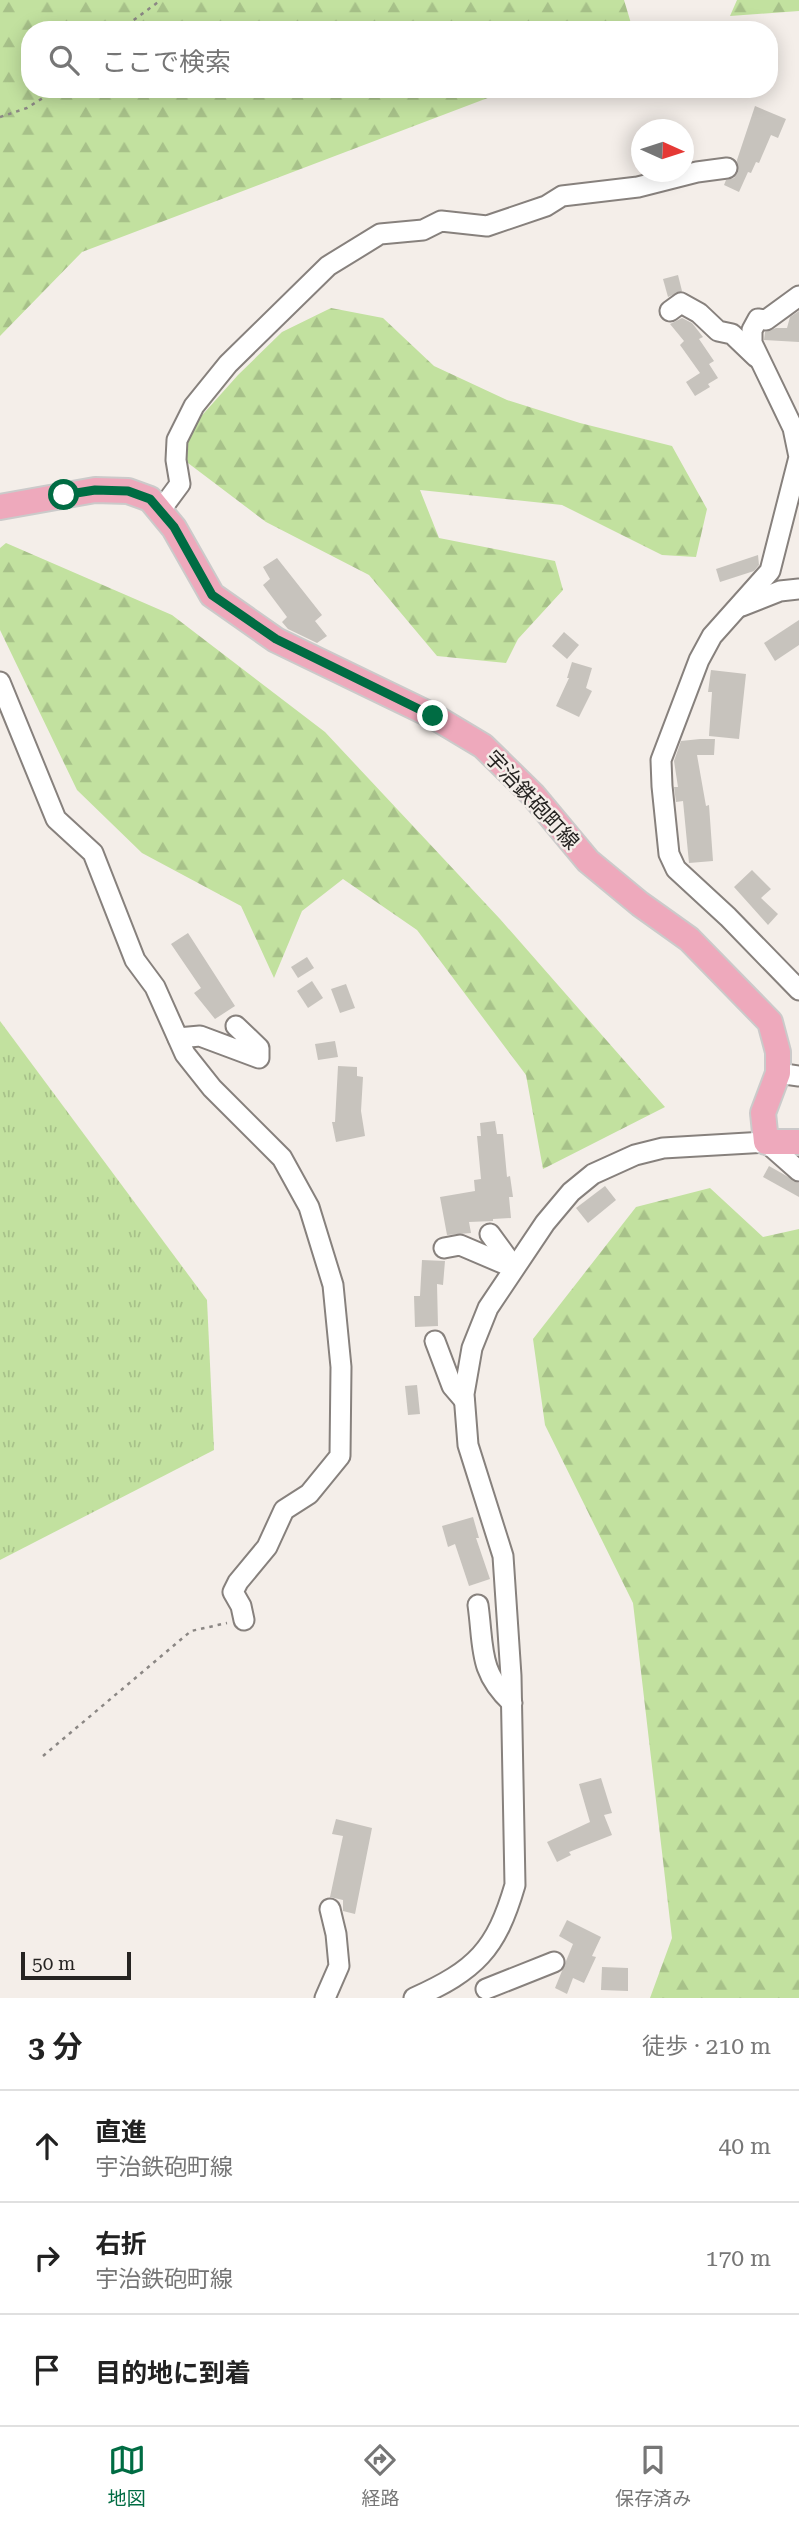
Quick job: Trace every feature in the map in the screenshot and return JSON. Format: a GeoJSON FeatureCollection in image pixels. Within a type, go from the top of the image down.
{"type":"FeatureCollection","features":[{"type":"Feature","properties":{"kind":"main road","name":"宇治鉄砲町線"},"geometry":{"type":"LineString","coordinates":[[0,506],[95,490],[128,491],[150,499],[174,527],[212,595],[276,639],[433,716],[483,746],[533,795],[588,861],[640,904],[689,939],[770,1023],[778,1052],[789,1075],[763,1113],[765,1142]]}},
{"type":"Feature","properties":{"kind":"main road"},"geometry":{"type":"LineString","coordinates":[[765,1142],[799,1142]]}},
{"type":"Feature","properties":{"kind":"street"},"geometry":{"type":"LineString","coordinates":[[160,511],[180,484],[176,460],[177,440],[194,406],[228,364],[328,267],[370,240],[380,234],[423,230],[441,221],[487,226],[546,206],[562,196],[638,187],[697,172],[727,168]]}},
{"type":"Feature","properties":{"kind":"street"},"geometry":{"type":"LineString","coordinates":[[799,296],[766,320],[758,319],[752,330],[752,343],[793,428],[799,457],[770,571],[712,636],[699,660],[661,760],[669,854],[676,869],[728,917],[799,990]]}},
{"type":"Feature","properties":{"kind":"street"},"geometry":{"type":"LineString","coordinates":[[670,311],[681,303],[699,313],[718,331],[732,334],[759,360]]}},
{"type":"Feature","properties":{"kind":"street"},"geometry":{"type":"LineString","coordinates":[[734,610],[780,591],[799,589]]}},
{"type":"Feature","properties":{"kind":"street"},"geometry":{"type":"LineString","coordinates":[[0,682],[56,819],[93,853],[135,960],[155,987],[185,1054],[212,1088],[282,1158],[309,1207],[333,1285],[341,1367],[340,1456],[309,1494],[284,1510],[267,1546],[238,1582],[233,1592],[242,1606],[244,1620]]}},
{"type":"Feature","properties":{"kind":"street"},"geometry":{"type":"LineString","coordinates":[[178,1038],[200,1036],[259,1058],[259,1048],[236,1026]]}},
{"type":"Feature","properties":{"kind":"street"},"geometry":{"type":"LineString","coordinates":[[414,1998],[436,1988],[470,1966],[492,1944],[506,1916],[515,1885],[512,1703],[503,1556],[468,1446],[464,1400],[472,1348],[488,1308],[545,1223],[571,1192],[593,1174],[613,1163],[663,1148],[765,1142],[799,1171]]}},
{"type":"Feature","properties":{"kind":"street"},"geometry":{"type":"LineString","coordinates":[[490,1234],[514,1268]]}},
{"type":"Feature","properties":{"kind":"street"},"geometry":{"type":"LineString","coordinates":[[444,1248],[460,1245],[514,1268]]}},
{"type":"Feature","properties":{"kind":"street"},"geometry":{"type":"LineString","coordinates":[[435,1341],[452,1386],[464,1400]]}},
{"type":"Feature","properties":{"kind":"street"},"geometry":{"type":"LineString","coordinates":[[478,1605],[486,1670],[499,1690],[512,1703]]}},
{"type":"Feature","properties":{"kind":"street"},"geometry":{"type":"LineString","coordinates":[[325,1998],[339,1966],[337,1934],[330,1909]]}},
{"type":"Feature","properties":{"kind":"street"},"geometry":{"type":"LineString","coordinates":[[470,1966],[487,1993],[554,1962]]}},
{"type":"Feature","properties":{"kind":"path"},"geometry":{"type":"LineString","coordinates":[[132,21],[161,0]]}},
{"type":"Feature","properties":{"kind":"path"},"geometry":{"type":"LineString","coordinates":[[0,117],[27,108],[43,98]]}},
{"type":"Feature","properties":{"kind":"path"},"geometry":{"type":"LineString","coordinates":[[43,1756],[191,1631],[244,1620]]}},
{"type":"Feature","properties":{"kind":"green space"},"geometry":{"type":"Polygon","coordinates":[[[0,0],[624,0],[630,21],[21,21],[21,98],[487,98],[82,252],[0,336],[0,0]]]}},
{"type":"Feature","properties":{"kind":"green space"},"geometry":{"type":"Polygon","coordinates":[[[737,0],[799,0],[799,11],[730,16],[737,0]]]}},
{"type":"Feature","properties":{"kind":"green space"},"geometry":{"type":"Polygon","coordinates":[[[331,308],[383,318],[434,366],[507,400],[580,423],[672,446],[707,509],[696,557],[662,555],[562,505],[420,490],[439,538],[555,561],[563,590],[518,639],[506,663],[437,656],[369,575],[266,522],[188,463],[180,440],[238,375],[282,332],[331,308]]]}},
{"type":"Feature","properties":{"kind":"green space"},"geometry":{"type":"Polygon","coordinates":[[[6,543],[172,615],[325,732],[500,919],[665,1107],[543,1169],[526,1075],[417,930],[343,879],[302,911],[274,978],[241,906],[142,853],[77,790],[0,630],[0,548],[6,543]]]}},
{"type":"Feature","properties":{"kind":"green space"},"geometry":{"type":"Polygon","coordinates":[[[0,1021],[207,1300],[214,1450],[0,1560],[0,1021]]]}},
{"type":"Feature","properties":{"kind":"green space"},"geometry":{"type":"Polygon","coordinates":[[[710,1188],[763,1237],[799,1229],[799,1998],[650,1998],[672,1938],[633,1603],[545,1425],[533,1339],[636,1207],[710,1188]]]}},
{"type":"Feature","properties":{"kind":"building"},"geometry":{"type":"Polygon","coordinates":[[[755,106],[786,119],[778,138],[771,135],[759,163],[756,162],[751,173],[748,172],[739,192],[724,185],[726,180],[734,178],[738,172],[737,160],[755,106]]]}},
{"type":"Feature","properties":{"kind":"building"},"geometry":{"type":"Polygon","coordinates":[[[678,275],[682,291],[668,297],[663,279],[678,275]]]}},
{"type":"Feature","properties":{"kind":"building"},"geometry":{"type":"Polygon","coordinates":[[[799,311],[799,342],[764,340],[765,332],[787,328],[790,317],[799,311]]]}},
{"type":"Feature","properties":{"kind":"building"},"geometry":{"type":"Polygon","coordinates":[[[682,318],[692,323],[703,337],[699,339],[714,361],[709,364],[718,378],[708,384],[710,387],[695,396],[686,382],[700,373],[680,345],[684,341],[670,324],[682,318]]]}},
{"type":"Feature","properties":{"kind":"building"},"geometry":{"type":"Polygon","coordinates":[[[758,555],[759,565],[754,571],[720,582],[716,569],[758,555]]]}},
{"type":"Feature","properties":{"kind":"building"},"geometry":{"type":"Polygon","coordinates":[[[277,558],[322,615],[315,621],[327,636],[317,643],[288,629],[282,622],[287,617],[263,585],[270,579],[263,567],[277,558]]]}},
{"type":"Feature","properties":{"kind":"building"},"geometry":{"type":"Polygon","coordinates":[[[799,620],[799,645],[775,661],[764,643],[799,620]]]}},
{"type":"Feature","properties":{"kind":"building"},"geometry":{"type":"Polygon","coordinates":[[[564,632],[579,645],[567,659],[552,646],[564,632]]]}},
{"type":"Feature","properties":{"kind":"building"},"geometry":{"type":"Polygon","coordinates":[[[572,662],[592,668],[586,688],[592,691],[579,717],[556,706],[569,678],[572,662]]]}},
{"type":"Feature","properties":{"kind":"building"},"geometry":{"type":"Polygon","coordinates":[[[711,670],[746,674],[739,739],[709,736],[712,692],[708,692],[711,670]]]}},
{"type":"Feature","properties":{"kind":"building"},"geometry":{"type":"Polygon","coordinates":[[[715,739],[714,755],[697,755],[706,806],[709,805],[713,861],[689,863],[683,801],[676,802],[674,787],[678,787],[674,761],[681,741],[715,739]]]}},
{"type":"Feature","properties":{"kind":"building"},"geometry":{"type":"Polygon","coordinates":[[[752,870],[771,889],[761,898],[778,914],[768,925],[734,887],[752,870]]]}},
{"type":"Feature","properties":{"kind":"building"},"geometry":{"type":"Polygon","coordinates":[[[188,933],[235,1006],[215,1019],[194,993],[201,988],[171,944],[188,933]]]}},
{"type":"Feature","properties":{"kind":"building"},"geometry":{"type":"Polygon","coordinates":[[[307,957],[314,968],[298,978],[291,967],[307,957]]]}},
{"type":"Feature","properties":{"kind":"building"},"geometry":{"type":"Polygon","coordinates":[[[312,981],[323,998],[308,1008],[297,991],[312,981]]]}},
{"type":"Feature","properties":{"kind":"building"},"geometry":{"type":"Polygon","coordinates":[[[346,984],[355,1008],[340,1013],[331,989],[346,984]]]}},
{"type":"Feature","properties":{"kind":"building"},"geometry":{"type":"Polygon","coordinates":[[[335,1041],[338,1057],[318,1060],[315,1044],[335,1041]]]}},
{"type":"Feature","properties":{"kind":"building"},"geometry":{"type":"Polygon","coordinates":[[[338,1066],[357,1067],[357,1076],[363,1077],[361,1111],[365,1136],[336,1142],[332,1122],[335,1122],[338,1066]]]}},
{"type":"Feature","properties":{"kind":"building"},"geometry":{"type":"Polygon","coordinates":[[[495,1121],[497,1134],[503,1134],[507,1177],[510,1176],[513,1197],[509,1197],[511,1218],[469,1222],[471,1233],[447,1235],[440,1197],[475,1191],[474,1180],[481,1179],[477,1136],[481,1136],[480,1123],[495,1121]]]}},
{"type":"Feature","properties":{"kind":"building"},"geometry":{"type":"Polygon","coordinates":[[[769,1166],[799,1183],[799,1197],[763,1177],[769,1166]]]}},
{"type":"Feature","properties":{"kind":"building"},"geometry":{"type":"Polygon","coordinates":[[[605,1186],[616,1200],[588,1223],[576,1208],[605,1186]]]}},
{"type":"Feature","properties":{"kind":"building"},"geometry":{"type":"Polygon","coordinates":[[[422,1260],[445,1261],[443,1285],[437,1284],[438,1326],[415,1327],[414,1296],[420,1296],[422,1260]]]}},
{"type":"Feature","properties":{"kind":"building"},"geometry":{"type":"Polygon","coordinates":[[[417,1385],[420,1414],[408,1415],[405,1386],[417,1385]]]}},
{"type":"Feature","properties":{"kind":"building"},"geometry":{"type":"Polygon","coordinates":[[[473,1517],[479,1538],[476,1538],[490,1579],[469,1586],[455,1544],[448,1547],[442,1526],[473,1517]]]}},
{"type":"Feature","properties":{"kind":"building"},"geometry":{"type":"Polygon","coordinates":[[[601,1778],[612,1813],[604,1815],[612,1835],[569,1852],[571,1855],[557,1862],[547,1842],[590,1822],[579,1784],[601,1778]]]}},
{"type":"Feature","properties":{"kind":"building"},"geometry":{"type":"Polygon","coordinates":[[[336,1819],[372,1828],[355,1914],[343,1911],[343,1900],[330,1897],[343,1836],[332,1834],[336,1819]]]}},
{"type":"Feature","properties":{"kind":"building"},"geometry":{"type":"Polygon","coordinates":[[[567,1920],[601,1937],[592,1956],[596,1957],[584,1983],[573,1978],[567,1994],[555,1988],[573,1944],[559,1936],[567,1920]]]}},
{"type":"Feature","properties":{"kind":"building"},"geometry":{"type":"Polygon","coordinates":[[[602,1967],[628,1968],[628,1991],[601,1990],[602,1967]]]}},
{"type":"Feature","properties":{"kind":"route"},"geometry":{"type":"LineString","coordinates":[[64,495],[95,490],[128,491],[150,499],[174,527],[212,595],[276,639],[433,716]]}}]}
